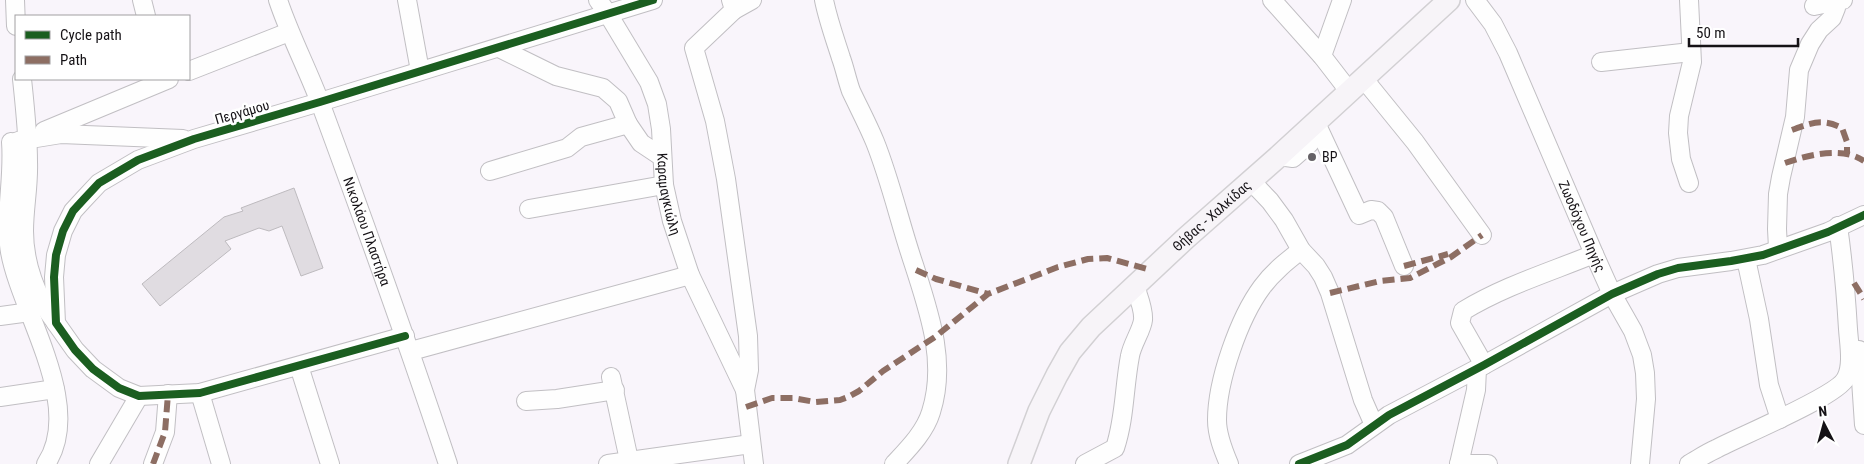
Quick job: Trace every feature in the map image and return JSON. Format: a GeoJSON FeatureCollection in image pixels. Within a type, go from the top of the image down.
{"type":"FeatureCollection","features":[{"type":"Feature","properties":{"kind":"main road","name":"Θήβας - Χαλκίδας"},"geometry":{"type":"LineString","coordinates":[[1019,464],[1038,411],[1056,375],[1070,352],[1092,327],[1449,0]]}},
{"type":"Feature","properties":{"kind":"street"},"geometry":{"type":"LineString","coordinates":[[15,0],[16,15]]}},
{"type":"Feature","properties":{"kind":"street"},"geometry":{"type":"LineString","coordinates":[[142,0],[146,15]]}},
{"type":"Feature","properties":{"kind":"street","name":"Νικολάου Πλαστήρα"},"geometry":{"type":"LineString","coordinates":[[278,0],[289,32],[320,102],[408,343],[448,464]]}},
{"type":"Feature","properties":{"kind":"street"},"geometry":{"type":"LineString","coordinates":[[407,0],[420,72]]}},
{"type":"Feature","properties":{"kind":"street","name":"Περγάμου"},"geometry":{"type":"LineString","coordinates":[[56,323],[54,277],[56,255],[63,231],[73,211],[99,184],[138,160],[194,139],[499,48],[603,7],[653,0]]}},
{"type":"Feature","properties":{"kind":"street"},"geometry":{"type":"LineString","coordinates":[[752,0],[733,5],[694,48],[716,121],[726,179],[748,336],[749,370],[745,390],[754,464]]}},
{"type":"Feature","properties":{"kind":"street"},"geometry":{"type":"LineString","coordinates":[[811,0],[831,26]]}},
{"type":"Feature","properties":{"kind":"street"},"geometry":{"type":"LineString","coordinates":[[824,0],[851,90],[875,142],[894,195],[913,264],[928,306],[935,337],[937,361],[936,393],[931,414],[922,432],[894,464]]}},
{"type":"Feature","properties":{"kind":"street"},"geometry":{"type":"LineString","coordinates":[[1272,0],[1322,56],[1356,84],[1415,142],[1482,236]]}},
{"type":"Feature","properties":{"kind":"street"},"geometry":{"type":"LineString","coordinates":[[1322,56],[1342,0]]}},
{"type":"Feature","properties":{"kind":"street","name":"Ζωοδόχου Πηγής"},"geometry":{"type":"LineString","coordinates":[[1475,0],[1493,24],[1508,53],[1594,254],[1642,355],[1646,399],[1640,464]]}},
{"type":"Feature","properties":{"kind":"street"},"geometry":{"type":"LineString","coordinates":[[1688,183],[1681,159],[1678,133],[1679,116],[1692,62],[1689,0]]}},
{"type":"Feature","properties":{"kind":"street"},"geometry":{"type":"LineString","coordinates":[[1778,248],[1778,194],[1795,117],[1799,70],[1810,44],[1819,30],[1832,18],[1838,1],[1814,6]]}},
{"type":"Feature","properties":{"kind":"street","name":"Καραμαγκιώλη"},"geometry":{"type":"LineString","coordinates":[[603,7],[650,82],[657,104],[661,129],[664,184],[672,221],[690,275],[745,390]]}},
{"type":"Feature","properties":{"kind":"street"},"geometry":{"type":"LineString","coordinates":[[190,71],[289,32]]}},
{"type":"Feature","properties":{"kind":"street"},"geometry":{"type":"LineString","coordinates":[[499,48],[556,76],[603,88],[618,101],[628,124],[641,143],[662,157]]}},
{"type":"Feature","properties":{"kind":"street"},"geometry":{"type":"LineString","coordinates":[[1601,62],[1691,52]]}},
{"type":"Feature","properties":{"kind":"street"},"geometry":{"type":"LineString","coordinates":[[22,80],[13,141],[8,205],[8,236],[10,254],[19,287],[50,365],[55,389],[58,416],[57,434],[51,456],[46,464]]}},
{"type":"Feature","properties":{"kind":"street"},"geometry":{"type":"LineString","coordinates":[[13,141],[164,80]]}},
{"type":"Feature","properties":{"kind":"street"},"geometry":{"type":"LineString","coordinates":[[490,171],[567,148],[581,137],[628,124]]}},
{"type":"Feature","properties":{"kind":"street"},"geometry":{"type":"LineString","coordinates":[[1313,125],[1359,215],[1371,210],[1378,211],[1384,217],[1404,266]]}},
{"type":"Feature","properties":{"kind":"street"},"geometry":{"type":"LineString","coordinates":[[13,141],[61,134],[194,139]]}},
{"type":"Feature","properties":{"kind":"street"},"geometry":{"type":"LineString","coordinates":[[13,141],[28,180],[24,230],[26,253],[39,297],[45,309],[75,350],[93,369],[119,388],[139,396],[200,393],[299,366],[408,343],[690,275]]}},
{"type":"Feature","properties":{"kind":"street"},"geometry":{"type":"LineString","coordinates":[[1250,181],[1270,201],[1284,220],[1301,250],[1316,266],[1330,294],[1361,392],[1374,426]]}},
{"type":"Feature","properties":{"kind":"street"},"geometry":{"type":"LineString","coordinates":[[529,209],[664,184]]}},
{"type":"Feature","properties":{"kind":"street"},"geometry":{"type":"LineString","coordinates":[[1299,464],[1346,445],[1389,415],[1612,294],[1658,274],[1678,268],[1746,259],[1828,232],[1864,215]]}},
{"type":"Feature","properties":{"kind":"street"},"geometry":{"type":"LineString","coordinates":[[1689,464],[1838,387],[1846,380],[1850,368],[1842,225]]}},
{"type":"Feature","properties":{"kind":"street"},"geometry":{"type":"LineString","coordinates":[[1842,225],[1854,283],[1853,306],[1863,396],[1864,425]]}},
{"type":"Feature","properties":{"kind":"street"},"geometry":{"type":"LineString","coordinates":[[1229,464],[1219,435],[1217,421],[1219,393],[1235,337],[1245,312],[1263,286],[1301,250]]}},
{"type":"Feature","properties":{"kind":"street"},"geometry":{"type":"LineString","coordinates":[[1488,464],[1459,464],[1480,367],[1460,323],[1463,312],[1483,299],[1594,254]]}},
{"type":"Feature","properties":{"kind":"street"},"geometry":{"type":"LineString","coordinates":[[1746,259],[1759,319],[1769,385],[1780,418]]}},
{"type":"Feature","properties":{"kind":"street"},"geometry":{"type":"LineString","coordinates":[[1086,464],[1115,448],[1119,436],[1124,414],[1124,392],[1130,355],[1143,321],[1135,286]]}},
{"type":"Feature","properties":{"kind":"street"},"geometry":{"type":"LineString","coordinates":[[0,316],[30,312]]}},
{"type":"Feature","properties":{"kind":"street"},"geometry":{"type":"LineString","coordinates":[[299,366],[330,464]]}},
{"type":"Feature","properties":{"kind":"street"},"geometry":{"type":"LineString","coordinates":[[526,402],[557,399],[613,384],[629,460]]}},
{"type":"Feature","properties":{"kind":"street"},"geometry":{"type":"LineString","coordinates":[[0,397],[55,389]]}},
{"type":"Feature","properties":{"kind":"street"},"geometry":{"type":"LineString","coordinates":[[200,393],[221,464]]}},
{"type":"Feature","properties":{"kind":"street"},"geometry":{"type":"LineString","coordinates":[[154,464],[165,432],[168,394]]}},
{"type":"Feature","properties":{"kind":"street"},"geometry":{"type":"LineString","coordinates":[[99,464],[139,396]]}},
{"type":"Feature","properties":{"kind":"street"},"geometry":{"type":"LineString","coordinates":[[608,464],[751,444]]}},
{"type":"Feature","properties":{"kind":"building"},"geometry":{"type":"Polygon","coordinates":[[[294,188],[323,268],[301,276],[282,226],[269,231],[259,228],[225,241],[231,249],[160,306],[142,284],[224,217],[243,211],[241,208],[294,188]]]}},
{"type":"Feature","properties":{"kind":"marked path"},"geometry":{"type":"LineString","coordinates":[[1792,130],[1822,122],[1842,128],[1847,142],[1847,154]]}},
{"type":"Feature","properties":{"kind":"marked path"},"geometry":{"type":"LineString","coordinates":[[1785,163],[1825,153],[1846,154],[1864,161]]}},
{"type":"Feature","properties":{"kind":"marked path"},"geometry":{"type":"LineString","coordinates":[[1330,293],[1380,281],[1410,278],[1451,257],[1482,235]]}},
{"type":"Feature","properties":{"kind":"marked path"},"geometry":{"type":"LineString","coordinates":[[1404,266],[1448,254]]}},
{"type":"Feature","properties":{"kind":"marked path"},"geometry":{"type":"LineString","coordinates":[[746,407],[772,398],[793,398],[815,402],[840,400],[848,397],[859,391],[883,371],[935,337],[988,294],[1058,267],[1088,259],[1107,258],[1151,270]]}},
{"type":"Feature","properties":{"kind":"marked path"},"geometry":{"type":"LineString","coordinates":[[916,270],[936,279],[988,294]]}},
{"type":"Feature","properties":{"kind":"marked path"},"geometry":{"type":"LineString","coordinates":[[1854,283],[1864,299]]}},
{"type":"Feature","properties":{"kind":"marked path"},"geometry":{"type":"LineString","coordinates":[[153,464],[165,432],[168,394]]}},
{"type":"Feature","properties":{"kind":"cycle path"},"geometry":{"type":"LineString","coordinates":[[405,336],[200,393],[139,396],[119,388],[93,369],[75,350],[56,323],[54,277],[56,255],[63,231],[73,211],[99,183],[138,160],[194,139],[653,0]]}},
{"type":"Feature","properties":{"kind":"cycle path"},"geometry":{"type":"LineString","coordinates":[[1299,464],[1347,445],[1389,415],[1612,294],[1658,274],[1678,268],[1763,255],[1828,232],[1864,215]]}},
{"type":"Feature","properties":{"kind":"place","name":"BP"},"geometry":{"type":"Point","coordinates":[1312,157]}}]}
